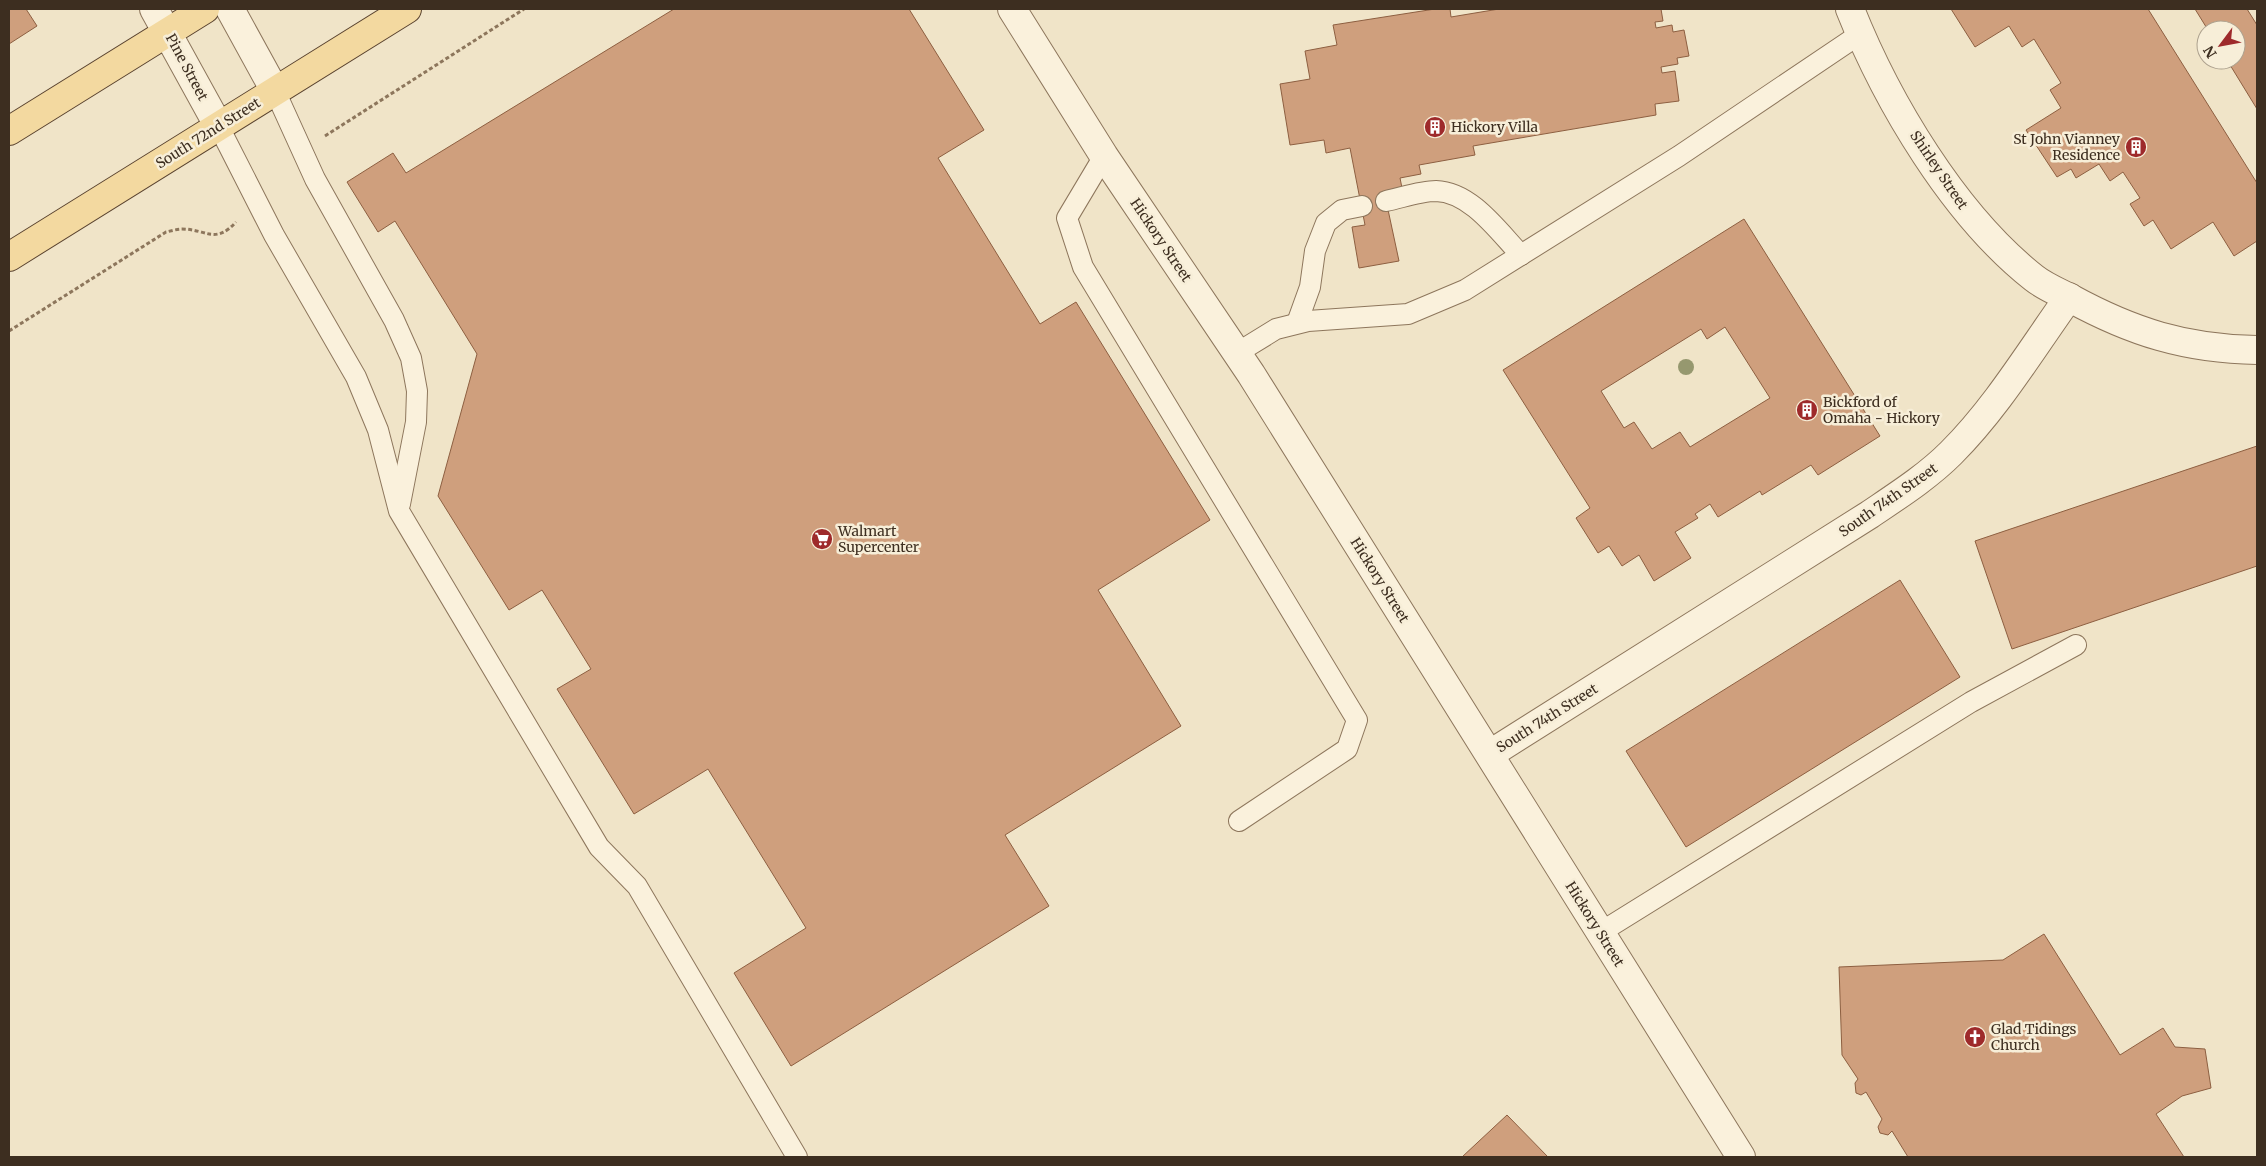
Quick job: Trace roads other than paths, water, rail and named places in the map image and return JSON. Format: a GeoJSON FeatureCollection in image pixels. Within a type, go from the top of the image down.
{"type":"FeatureCollection","features":[{"type":"Feature","properties":{"kind":"main road"},"geometry":{"type":"LineString","coordinates":[[9,131],[160,20],[205,9]]}},
{"type":"Feature","properties":{"kind":"main road","name":"South 72nd Street"},"geometry":{"type":"LineString","coordinates":[[9,258],[407,9]]}},
{"type":"Feature","properties":{"kind":"street"},"geometry":{"type":"LineString","coordinates":[[230,9],[275,91]]}},
{"type":"Feature","properties":{"kind":"street","name":"Hickory Street"},"geometry":{"type":"LineString","coordinates":[[1014,9],[1104,156],[1236,353],[1490,754],[1741,1157]]}},
{"type":"Feature","properties":{"kind":"street","name":"Shirley Street"},"geometry":{"type":"LineString","coordinates":[[1850,9],[1879,74],[1924,150],[1963,207],[1979,226],[2034,279],[2069,298]]}},
{"type":"Feature","properties":{"kind":"street","name":"Pine Street"},"geometry":{"type":"LineString","coordinates":[[160,20],[219,127]]}},
{"type":"Feature","properties":{"kind":"street"},"geometry":{"type":"LineString","coordinates":[[2069,298],[2112,321],[2157,336],[2205,346],[2257,350]]}},
{"type":"Feature","properties":{"kind":"street","name":"South 74th Street"},"geometry":{"type":"LineString","coordinates":[[1490,754],[1861,521],[1919,481],[1950,454],[1983,418],[2069,298]]}},
{"type":"Feature","properties":{"kind":"lane"},"geometry":{"type":"LineString","coordinates":[[1236,353],[1276,329],[1297,323],[1408,314],[1465,290],[1679,156],[1860,34]]}},
{"type":"Feature","properties":{"kind":"lane"},"geometry":{"type":"LineString","coordinates":[[275,91],[315,179],[394,320],[411,358],[417,391],[416,422],[399,511]]}},
{"type":"Feature","properties":{"kind":"lane"},"geometry":{"type":"LineString","coordinates":[[219,127],[274,235],[356,377],[378,430],[399,511],[599,847],[637,886],[797,1157]]}},
{"type":"Feature","properties":{"kind":"lane"},"geometry":{"type":"LineString","coordinates":[[1104,156],[1067,218],[1083,267],[1357,720],[1347,749],[1239,821]]}},
{"type":"Feature","properties":{"kind":"lane"},"geometry":{"type":"LineString","coordinates":[[1386,201],[1434,191],[1456,194],[1480,212],[1521,255]]}},
{"type":"Feature","properties":{"kind":"lane"},"geometry":{"type":"LineString","coordinates":[[1297,323],[1310,287],[1315,251],[1326,223],[1342,210],[1362,206]]}},
{"type":"Feature","properties":{"kind":"lane"},"geometry":{"type":"LineString","coordinates":[[1601,932],[1972,702],[2076,645]]}},
{"type":"Feature","properties":{"kind":"place","name":"Hickory Villa"},"geometry":{"type":"Point","coordinates":[1435,127]}},
{"type":"Feature","properties":{"kind":"place","name":"St John Vianney Residence"},"geometry":{"type":"Point","coordinates":[2136,147]}},
{"type":"Feature","properties":{"kind":"place","name":"Bickford of Omaha - Hickory"},"geometry":{"type":"Point","coordinates":[1807,410]}},
{"type":"Feature","properties":{"kind":"place","name":"Walmart Supercenter"},"geometry":{"type":"Point","coordinates":[822,539]}},
{"type":"Feature","properties":{"kind":"place","name":"Glad Tidings Church"},"geometry":{"type":"Point","coordinates":[1975,1037]}}]}
